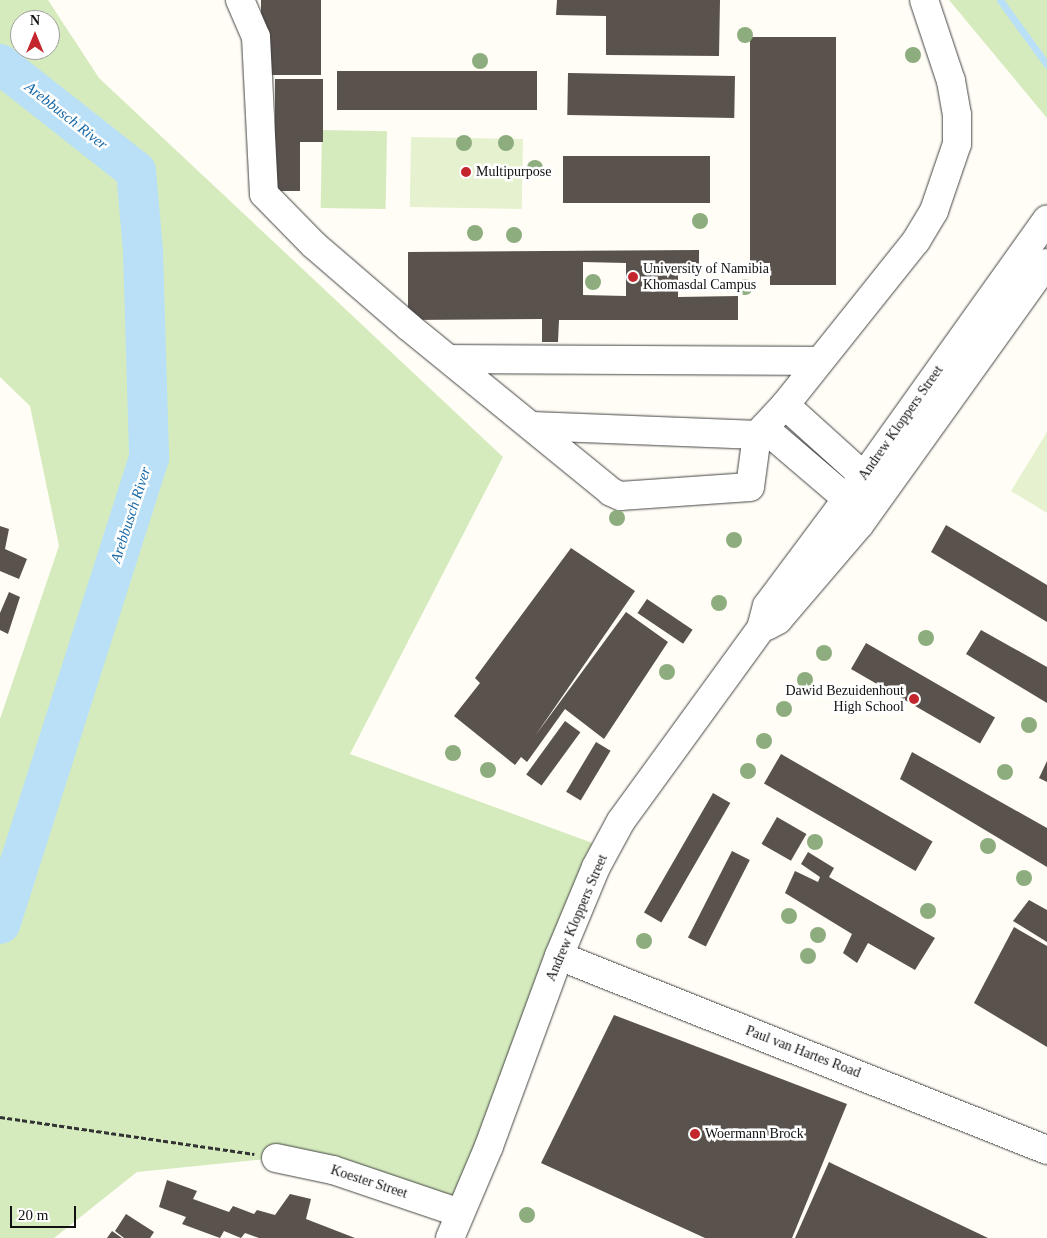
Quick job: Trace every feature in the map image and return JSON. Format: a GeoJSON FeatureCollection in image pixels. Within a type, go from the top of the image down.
{"type":"FeatureCollection","features":[{"type":"Feature","properties":{"kind":"street"},"geometry":{"type":"LineString","coordinates":[[240,0],[256,37],[264,194],[314,245],[450,360],[533,426],[611,492],[620,496],[748,488],[760,432],[786,405],[818,361],[916,241],[934,211],[957,144],[957,115],[950,81],[924,0]]}},
{"type":"Feature","properties":{"kind":"street","name":"Andrew Kloppers Street"},"geometry":{"type":"LineString","coordinates":[[761,628],[778,620],[866,515],[874,485],[1047,219]]}},
{"type":"Feature","properties":{"kind":"street","name":"Andrew Kloppers Street"},"geometry":{"type":"LineString","coordinates":[[450,1238],[489,1146],[559,956],[596,867],[621,821],[761,628],[767,606],[846,498],[874,485],[1047,263]]}},
{"type":"Feature","properties":{"kind":"street"},"geometry":{"type":"LineString","coordinates":[[450,360],[818,361]]}},
{"type":"Feature","properties":{"kind":"street"},"geometry":{"type":"LineString","coordinates":[[786,405],[874,485]]}},
{"type":"Feature","properties":{"kind":"street"},"geometry":{"type":"LineString","coordinates":[[533,426],[760,432],[866,515]]}},
{"type":"Feature","properties":{"kind":"street","name":"Paul van Hartes Road"},"geometry":{"type":"LineString","coordinates":[[559,956],[1047,1150]]}},
{"type":"Feature","properties":{"kind":"street","name":"Koester Street"},"geometry":{"type":"LineString","coordinates":[[276,1158],[341,1172],[460,1213]]}},
{"type":"Feature","properties":{"kind":"path"},"geometry":{"type":"LineString","coordinates":[[0,1117],[276,1158]]}},
{"type":"Feature","properties":{"kind":"green space"},"geometry":{"type":"Polygon","coordinates":[[[0,0],[48,0],[55,10],[10,10],[10,60],[60,60],[60,18],[99,78],[503,457],[350,754],[606,848],[460,1213],[276,1158],[137,1172],[54,1238],[0,1238],[0,719],[59,546],[30,406],[0,377],[0,0]]]}},
{"type":"Feature","properties":{"kind":"green space"},"geometry":{"type":"Polygon","coordinates":[[[949,0],[1047,0],[1047,118],[949,0]]]}},
{"type":"Feature","properties":{"kind":"green space"},"geometry":{"type":"Polygon","coordinates":[[[322,130],[387,131],[386,209],[321,208],[322,130]]]}},
{"type":"Feature","properties":{"kind":"green space","name":"Multipurpose"},"geometry":{"type":"Polygon","coordinates":[[[411,137],[523,139],[522,209],[410,207],[411,137]]]}},
{"type":"Feature","properties":{"kind":"green space"},"geometry":{"type":"Polygon","coordinates":[[[1047,432],[1047,513],[1011,491],[1047,432]]]}},
{"type":"Feature","properties":{"kind":"building"},"geometry":{"type":"Polygon","coordinates":[[[261,0],[321,0],[321,75],[261,75],[261,0]]]}},
{"type":"Feature","properties":{"kind":"building"},"geometry":{"type":"Polygon","coordinates":[[[557,0],[720,0],[719,56],[606,55],[606,16],[556,15],[557,0]]]}},
{"type":"Feature","properties":{"kind":"building"},"geometry":{"type":"Polygon","coordinates":[[[750,37],[836,37],[836,285],[770,285],[770,263],[750,263],[750,37]]]}},
{"type":"Feature","properties":{"kind":"building"},"geometry":{"type":"Polygon","coordinates":[[[337,71],[537,71],[537,110],[337,110],[337,71]]]}},
{"type":"Feature","properties":{"kind":"building"},"geometry":{"type":"Polygon","coordinates":[[[568,73],[735,76],[734,118],[567,115],[568,73]]]}},
{"type":"Feature","properties":{"kind":"building"},"geometry":{"type":"Polygon","coordinates":[[[275,79],[323,79],[323,142],[300,142],[300,191],[275,191],[275,79]]]}},
{"type":"Feature","properties":{"kind":"building"},"geometry":{"type":"Polygon","coordinates":[[[563,156],[710,156],[710,203],[563,203],[563,156]]]}},
{"type":"Feature","properties":{"kind":"building"},"geometry":{"type":"Polygon","coordinates":[[[699,250],[699,264],[678,264],[678,297],[738,296],[738,320],[559,320],[558,342],[542,342],[542,319],[408,320],[408,252],[699,250]],[[583,262],[583,295],[626,296],[626,263],[583,262]]]}},
{"type":"Feature","properties":{"kind":"building"},"geometry":{"type":"Polygon","coordinates":[[[946,525],[1047,585],[1047,622],[931,552],[946,525]]]}},
{"type":"Feature","properties":{"kind":"building"},"geometry":{"type":"Polygon","coordinates":[[[0,526],[9,529],[5,549],[27,559],[19,579],[0,571],[0,526]]]}},
{"type":"Feature","properties":{"kind":"building"},"geometry":{"type":"Polygon","coordinates":[[[571,548],[635,591],[535,736],[626,612],[668,642],[604,739],[565,709],[527,762],[521,757],[515,765],[454,716],[480,683],[475,678],[571,548]]]}},
{"type":"Feature","properties":{"kind":"building"},"geometry":{"type":"Polygon","coordinates":[[[9,592],[20,597],[8,634],[0,630],[0,613],[9,592]]]}},
{"type":"Feature","properties":{"kind":"building"},"geometry":{"type":"Polygon","coordinates":[[[647,599],[693,630],[683,644],[637,613],[647,599]]]}},
{"type":"Feature","properties":{"kind":"building"},"geometry":{"type":"Polygon","coordinates":[[[981,630],[1047,667],[1047,703],[966,654],[981,630]]]}},
{"type":"Feature","properties":{"kind":"building"},"geometry":{"type":"Polygon","coordinates":[[[866,643],[995,718],[980,743],[851,669],[866,643]]]}},
{"type":"Feature","properties":{"kind":"building"},"geometry":{"type":"Polygon","coordinates":[[[565,721],[580,732],[542,786],[526,774],[565,721]]]}},
{"type":"Feature","properties":{"kind":"building"},"geometry":{"type":"Polygon","coordinates":[[[596,742],[611,751],[581,800],[566,792],[596,742]]]}},
{"type":"Feature","properties":{"kind":"building"},"geometry":{"type":"Polygon","coordinates":[[[912,752],[1047,828],[1047,867],[900,779],[912,752]]]}},
{"type":"Feature","properties":{"kind":"building"},"geometry":{"type":"Polygon","coordinates":[[[781,754],[933,842],[916,871],[764,783],[781,754]]]}},
{"type":"Feature","properties":{"kind":"building"},"geometry":{"type":"Polygon","coordinates":[[[1047,761],[1047,782],[1039,778],[1047,761]]]}},
{"type":"Feature","properties":{"kind":"building"},"geometry":{"type":"Polygon","coordinates":[[[713,793],[730,803],[661,923],[644,913],[713,793]]]}},
{"type":"Feature","properties":{"kind":"building"},"geometry":{"type":"Polygon","coordinates":[[[777,817],[806,834],[791,861],[762,844],[777,817]]]}},
{"type":"Feature","properties":{"kind":"building"},"geometry":{"type":"Polygon","coordinates":[[[732,851],[750,860],[706,947],[688,937],[732,851]]]}},
{"type":"Feature","properties":{"kind":"building"},"geometry":{"type":"Polygon","coordinates":[[[808,852],[834,868],[829,877],[935,938],[915,970],[868,943],[857,963],[843,953],[852,934],[785,893],[795,871],[818,882],[820,877],[801,864],[808,852]]]}},
{"type":"Feature","properties":{"kind":"building"},"geometry":{"type":"Polygon","coordinates":[[[1029,900],[1047,910],[1047,942],[1013,921],[1029,900]]]}},
{"type":"Feature","properties":{"kind":"building"},"geometry":{"type":"Polygon","coordinates":[[[1014,927],[1047,946],[1047,1047],[974,1003],[1014,927]]]}},
{"type":"Feature","properties":{"kind":"building","name":"Woermann Brock"},"geometry":{"type":"Polygon","coordinates":[[[614,1015],[847,1104],[792,1238],[705,1238],[541,1163],[614,1015]]]}},
{"type":"Feature","properties":{"kind":"building"},"geometry":{"type":"Polygon","coordinates":[[[829,1162],[835,1165],[988,1238],[795,1238],[829,1162]]]}},
{"type":"Feature","properties":{"kind":"building"},"geometry":{"type":"Polygon","coordinates":[[[167,1180],[197,1191],[193,1199],[229,1212],[233,1206],[254,1214],[257,1210],[275,1215],[290,1194],[311,1199],[306,1219],[355,1238],[259,1238],[245,1233],[241,1238],[224,1231],[220,1238],[182,1224],[186,1217],[159,1207],[167,1180]]]}},
{"type":"Feature","properties":{"kind":"building"},"geometry":{"type":"Polygon","coordinates":[[[126,1214],[154,1232],[150,1238],[124,1238],[115,1231],[126,1214]]]}},
{"type":"Feature","properties":{"kind":"building"},"geometry":{"type":"Polygon","coordinates":[[[112,1231],[122,1238],[107,1238],[112,1231]]]}},
{"type":"Feature","properties":{"kind":"waterway"},"geometry":{"type":"LineString","coordinates":[[1000,0],[1047,65]]}},
{"type":"Feature","properties":{"kind":"waterway","name":"Arebbusch River"},"geometry":{"type":"LineString","coordinates":[[0,64],[136,171],[143,251],[149,458],[0,924]]}},
{"type":"Feature","properties":{"kind":"place","name":"Multipurpose"},"geometry":{"type":"Point","coordinates":[466,172]}},
{"type":"Feature","properties":{"kind":"place","name":"University of Namibia Khomasdal Campus"},"geometry":{"type":"Point","coordinates":[633,277]}},
{"type":"Feature","properties":{"kind":"place","name":"Dawid Bezuidenhout High School"},"geometry":{"type":"Point","coordinates":[914,699]}},
{"type":"Feature","properties":{"kind":"place","name":"Woermann Brock"},"geometry":{"type":"Point","coordinates":[695,1134]}}]}
